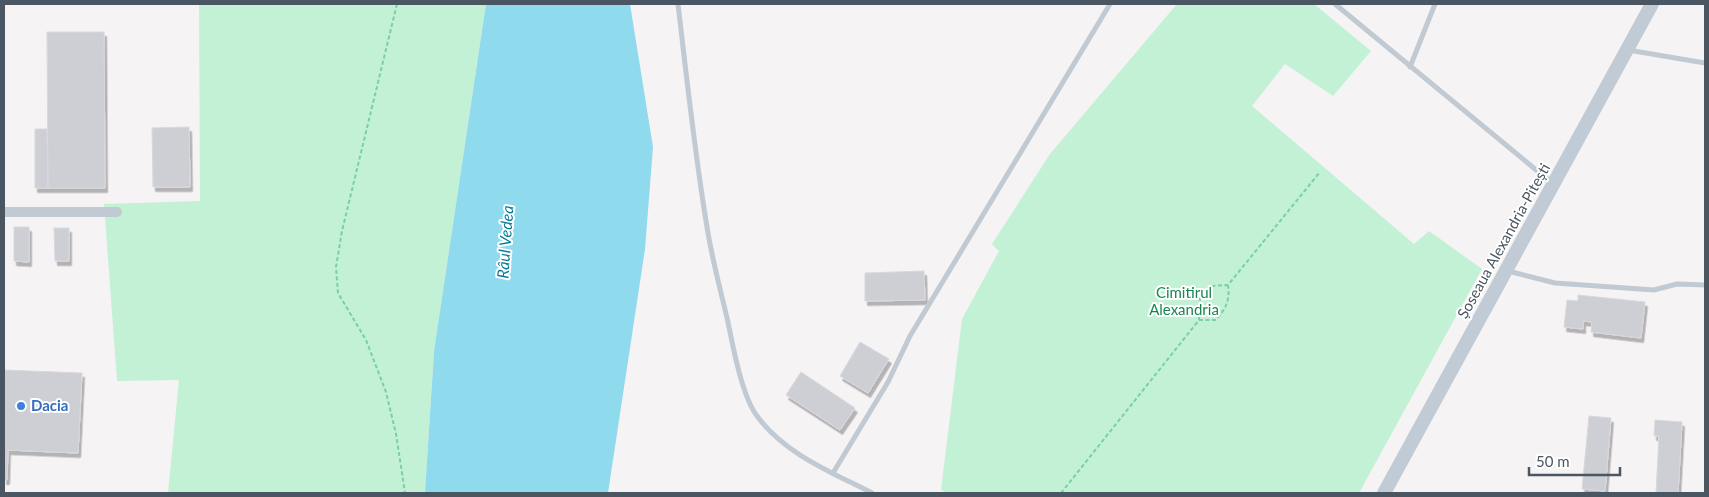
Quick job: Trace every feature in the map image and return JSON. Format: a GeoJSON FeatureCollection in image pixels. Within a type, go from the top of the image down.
{"type":"FeatureCollection","features":[{"type":"Feature","properties":{"kind":"main road","name":"Șoseaua Alexandria-Pitești"},"geometry":{"type":"LineString","coordinates":[[1384,493],[1652,4]]}},
{"type":"Feature","properties":{"kind":"street"},"geometry":{"type":"LineString","coordinates":[[4,212],[117,212]]}},
{"type":"Feature","properties":{"kind":"lane"},"geometry":{"type":"LineString","coordinates":[[678,4],[696,157],[708,235],[734,348],[747,394],[756,414],[779,440],[804,458],[872,493]]}},
{"type":"Feature","properties":{"kind":"lane"},"geometry":{"type":"LineString","coordinates":[[833,473],[888,382],[910,336],[1110,4]]}},
{"type":"Feature","properties":{"kind":"lane"},"geometry":{"type":"LineString","coordinates":[[1335,4],[1554,185]]}},
{"type":"Feature","properties":{"kind":"lane"},"geometry":{"type":"LineString","coordinates":[[1410,67],[1435,4]]}},
{"type":"Feature","properties":{"kind":"lane"},"geometry":{"type":"LineString","coordinates":[[1627,50],[1705,63]]}},
{"type":"Feature","properties":{"kind":"lane"},"geometry":{"type":"LineString","coordinates":[[1507,271],[1555,282],[1654,290],[1677,284],[1705,285]]}},
{"type":"Feature","properties":{"kind":"path"},"geometry":{"type":"LineString","coordinates":[[397,4],[342,231],[336,267],[338,292],[366,340],[386,392],[396,434],[405,493]]}},
{"type":"Feature","properties":{"kind":"path"},"geometry":{"type":"LineString","coordinates":[[1199,320],[1216,320],[1227,308],[1230,297],[1228,286],[1320,172]]}},
{"type":"Feature","properties":{"kind":"path"},"geometry":{"type":"LineString","coordinates":[[1061,493],[1199,320],[1200,298],[1211,286],[1228,286]]}},
{"type":"Feature","properties":{"kind":"green space"},"geometry":{"type":"Polygon","coordinates":[[[199,4],[486,4],[434,351],[425,493],[168,493],[179,380],[117,381],[104,204],[200,201],[199,4]]]}},
{"type":"Feature","properties":{"kind":"green space","name":"Cimitirul Alexandria"},"geometry":{"type":"Polygon","coordinates":[[[1177,4],[1314,4],[1371,51],[1333,96],[1285,64],[1252,106],[1414,244],[1429,231],[1482,269],[1359,493],[947,493],[941,490],[962,319],[999,251],[992,244],[1050,154],[1177,4]]]}},
{"type":"Feature","properties":{"kind":"water","name":"Râul Vedea"},"geometry":{"type":"Polygon","coordinates":[[[486,4],[630,4],[653,147],[645,249],[608,493],[425,493],[434,351],[486,4]]]}},
{"type":"Feature","properties":{"kind":"building"},"geometry":{"type":"Polygon","coordinates":[[[47,32],[104,32],[105,188],[48,188],[47,32]]]}},
{"type":"Feature","properties":{"kind":"building"},"geometry":{"type":"Polygon","coordinates":[[[189,127],[190,187],[153,187],[152,128],[189,127]]]}},
{"type":"Feature","properties":{"kind":"building"},"geometry":{"type":"Polygon","coordinates":[[[35,129],[47,129],[48,188],[35,188],[35,129]]]}},
{"type":"Feature","properties":{"kind":"building"},"geometry":{"type":"Polygon","coordinates":[[[14,227],[29,227],[29,262],[14,261],[14,227]]]}},
{"type":"Feature","properties":{"kind":"building"},"geometry":{"type":"Polygon","coordinates":[[[54,228],[69,228],[69,261],[55,261],[54,228]]]}},
{"type":"Feature","properties":{"kind":"building"},"geometry":{"type":"Polygon","coordinates":[[[924,271],[925,300],[865,301],[865,273],[924,271]]]}},
{"type":"Feature","properties":{"kind":"building"},"geometry":{"type":"Polygon","coordinates":[[[1578,295],[1645,302],[1641,338],[1591,332],[1592,322],[1583,321],[1583,329],[1564,327],[1567,300],[1578,301],[1578,295]]]}},
{"type":"Feature","properties":{"kind":"building"},"geometry":{"type":"Polygon","coordinates":[[[860,342],[889,359],[868,393],[840,376],[860,342]]]}},
{"type":"Feature","properties":{"kind":"building"},"geometry":{"type":"Polygon","coordinates":[[[4,370],[82,373],[78,453],[8,450],[7,480],[4,480],[4,370]]]}},
{"type":"Feature","properties":{"kind":"building"},"geometry":{"type":"Polygon","coordinates":[[[801,372],[855,408],[840,430],[786,395],[801,372]]]}},
{"type":"Feature","properties":{"kind":"building"},"geometry":{"type":"Polygon","coordinates":[[[1589,416],[1611,418],[1605,491],[1582,489],[1589,416]]]}},
{"type":"Feature","properties":{"kind":"building"},"geometry":{"type":"Polygon","coordinates":[[[1655,420],[1682,422],[1678,493],[1656,493],[1659,436],[1654,436],[1655,420]]]}},
{"type":"Feature","properties":{"kind":"place","name":"Dacia"},"geometry":{"type":"Point","coordinates":[21,406]}}]}
